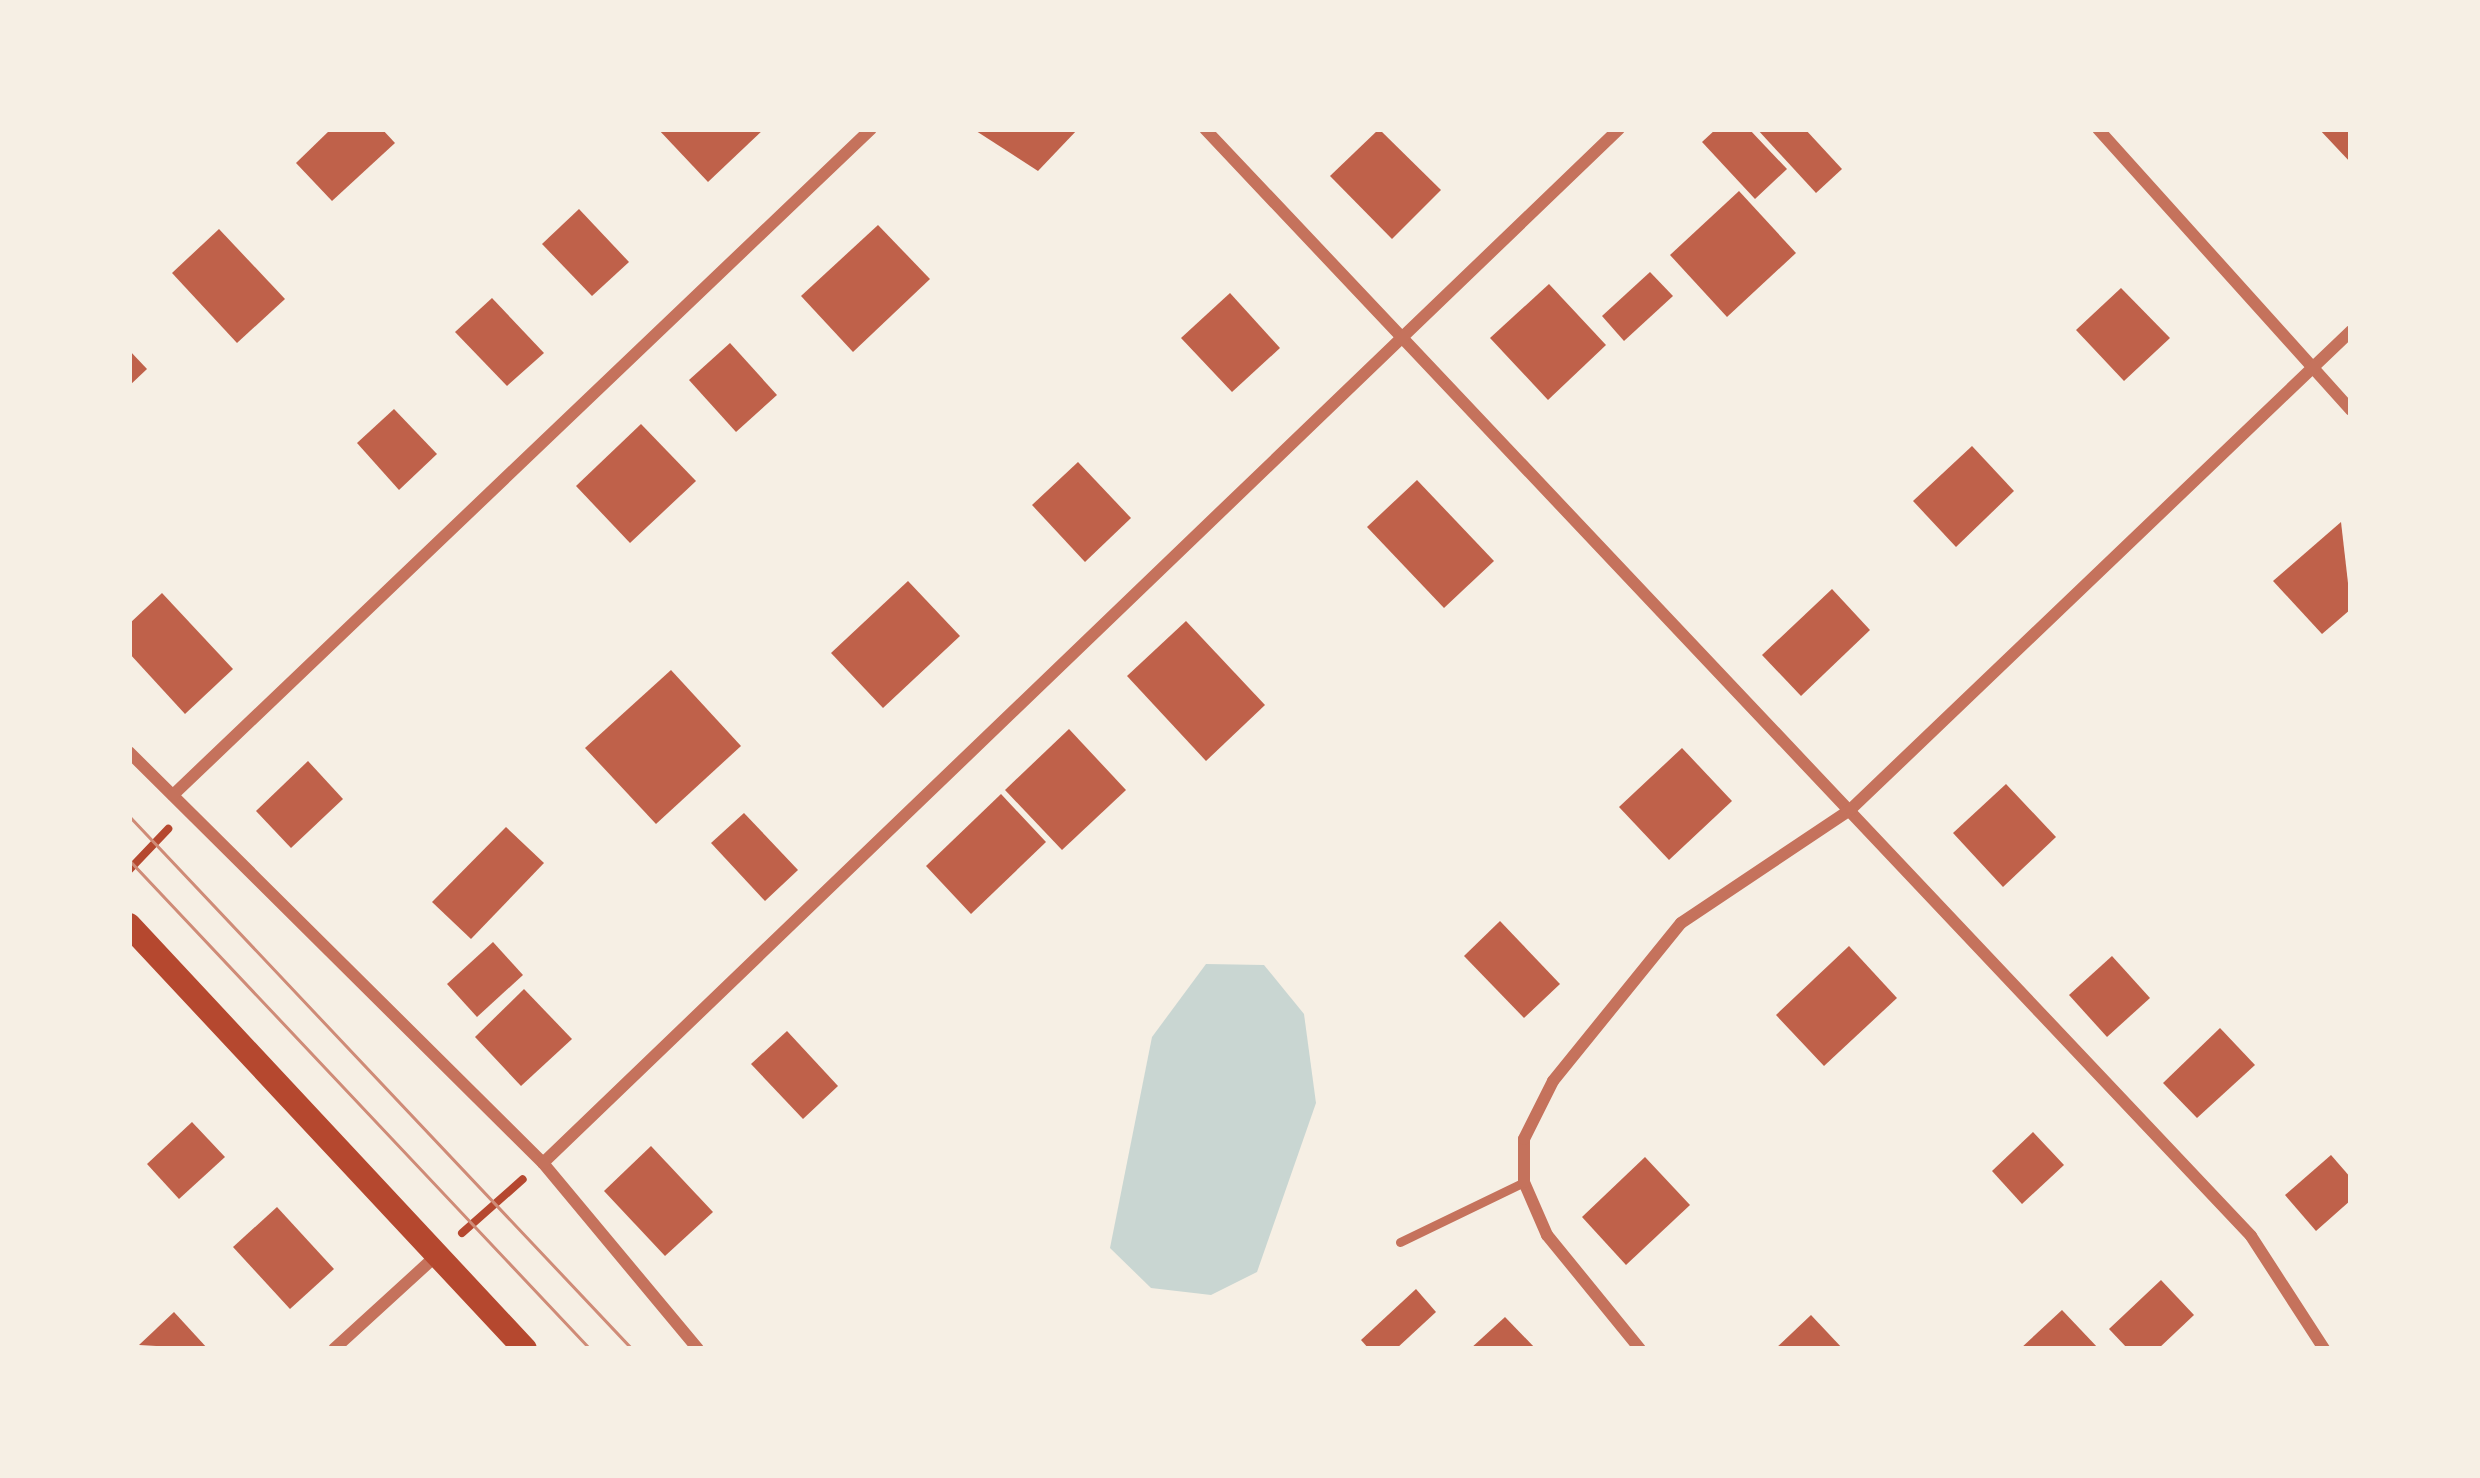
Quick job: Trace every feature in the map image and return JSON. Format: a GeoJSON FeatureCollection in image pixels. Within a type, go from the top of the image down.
{"type":"FeatureCollection","features":[{"type":"Feature","properties":{"kind":"main road"},"geometry":{"type":"LineString","coordinates":[[129,925],[525,1349]]}},
{"type":"Feature","properties":{"kind":"street"},"geometry":{"type":"LineString","coordinates":[[172,795],[871,129]]}},
{"type":"Feature","properties":{"kind":"street"},"geometry":{"type":"LineString","coordinates":[[1205,129],[1403,329],[1607,562],[1851,808],[2251,1236],[2324,1349]]}},
{"type":"Feature","properties":{"kind":"street"},"geometry":{"type":"LineString","coordinates":[[543,1163],[1403,329],[1619,129]]}},
{"type":"Feature","properties":{"kind":"street"},"geometry":{"type":"LineString","coordinates":[[2098,129],[2351,410]]}},
{"type":"Feature","properties":{"kind":"street"},"geometry":{"type":"LineString","coordinates":[[1640,1349],[1547,1235],[1524,1182],[1535,1108],[1681,923],[1851,808],[2316,374],[2351,331]]}},
{"type":"Feature","properties":{"kind":"street"},"geometry":{"type":"LineString","coordinates":[[129,752],[543,1163],[698,1349]]}},
{"type":"Feature","properties":{"kind":"street"},"geometry":{"type":"LineString","coordinates":[[334,1349],[437,1255]]}},
{"type":"Feature","properties":{"kind":"lane"},"geometry":{"type":"LineString","coordinates":[[1400,1242],[1524,1182]]}},
{"type":"Feature","properties":{"kind":"path"},"geometry":{"type":"LineString","coordinates":[[129,870],[186,810]]}},
{"type":"Feature","properties":{"kind":"path"},"geometry":{"type":"LineString","coordinates":[[437,1255],[543,1163]]}},
{"type":"Feature","properties":{"kind":"shaded area"},"geometry":{"type":"Polygon","coordinates":[[[1206,964],[1264,965],[1304,1014],[1316,1103],[1257,1272],[1211,1295],[1151,1288],[1110,1248],[1152,1037],[1206,964]]]}},
{"type":"Feature","properties":{"kind":"building"},"geometry":{"type":"Polygon","coordinates":[[[331,129],[382,129],[395,143],[332,201],[296,163],[331,129]]]}},
{"type":"Feature","properties":{"kind":"building"},"geometry":{"type":"Polygon","coordinates":[[[658,129],[764,129],[708,182],[658,129]]]}},
{"type":"Feature","properties":{"kind":"building"},"geometry":{"type":"Polygon","coordinates":[[[973,129],[1078,129],[1038,171],[973,129]]]}},
{"type":"Feature","properties":{"kind":"building"},"geometry":{"type":"Polygon","coordinates":[[[1379,129],[1441,190],[1392,239],[1330,176],[1379,129]]]}},
{"type":"Feature","properties":{"kind":"building"},"geometry":{"type":"Polygon","coordinates":[[[1716,129],[1749,129],[1787,169],[1755,199],[1702,142],[1716,129]]]}},
{"type":"Feature","properties":{"kind":"building"},"geometry":{"type":"Polygon","coordinates":[[[1757,129],[1805,129],[1842,169],[1816,193],[1757,129]]]}},
{"type":"Feature","properties":{"kind":"building"},"geometry":{"type":"Polygon","coordinates":[[[2319,129],[2351,129],[2351,163],[2319,129]]]}},
{"type":"Feature","properties":{"kind":"building"},"geometry":{"type":"Polygon","coordinates":[[[1739,191],[1796,253],[1727,317],[1670,255],[1739,191]]]}},
{"type":"Feature","properties":{"kind":"building"},"geometry":{"type":"Polygon","coordinates":[[[579,209],[629,262],[592,296],[542,244],[579,209]]]}},
{"type":"Feature","properties":{"kind":"building"},"geometry":{"type":"Polygon","coordinates":[[[878,225],[930,279],[853,352],[801,296],[878,225]]]}},
{"type":"Feature","properties":{"kind":"building"},"geometry":{"type":"Polygon","coordinates":[[[219,229],[285,299],[237,343],[172,273],[219,229]]]}},
{"type":"Feature","properties":{"kind":"building"},"geometry":{"type":"Polygon","coordinates":[[[1650,272],[1673,296],[1624,341],[1602,316],[1650,272]]]}},
{"type":"Feature","properties":{"kind":"building"},"geometry":{"type":"Polygon","coordinates":[[[1549,284],[1606,345],[1548,400],[1490,338],[1549,284]]]}},
{"type":"Feature","properties":{"kind":"building"},"geometry":{"type":"Polygon","coordinates":[[[2121,288],[2170,338],[2124,381],[2076,330],[2121,288]]]}},
{"type":"Feature","properties":{"kind":"building"},"geometry":{"type":"Polygon","coordinates":[[[1230,293],[1280,348],[1232,392],[1181,338],[1230,293]]]}},
{"type":"Feature","properties":{"kind":"building"},"geometry":{"type":"Polygon","coordinates":[[[492,298],[544,353],[507,386],[455,332],[492,298]]]}},
{"type":"Feature","properties":{"kind":"building"},"geometry":{"type":"Polygon","coordinates":[[[730,343],[777,395],[736,432],[689,380],[730,343]]]}},
{"type":"Feature","properties":{"kind":"building"},"geometry":{"type":"Polygon","coordinates":[[[129,350],[147,369],[129,386],[129,350]]]}},
{"type":"Feature","properties":{"kind":"building"},"geometry":{"type":"Polygon","coordinates":[[[394,409],[437,454],[399,490],[357,443],[394,409]]]}},
{"type":"Feature","properties":{"kind":"building"},"geometry":{"type":"Polygon","coordinates":[[[641,424],[696,481],[630,543],[576,486],[641,424]]]}},
{"type":"Feature","properties":{"kind":"building"},"geometry":{"type":"Polygon","coordinates":[[[1972,446],[2014,491],[1956,547],[1913,501],[1972,446]]]}},
{"type":"Feature","properties":{"kind":"building"},"geometry":{"type":"Polygon","coordinates":[[[1078,462],[1131,518],[1085,562],[1032,505],[1078,462]]]}},
{"type":"Feature","properties":{"kind":"building"},"geometry":{"type":"Polygon","coordinates":[[[1417,480],[1494,561],[1444,608],[1367,527],[1417,480]]]}},
{"type":"Feature","properties":{"kind":"building"},"geometry":{"type":"Polygon","coordinates":[[[2341,522],[2351,609],[2322,634],[2273,581],[2341,522]]]}},
{"type":"Feature","properties":{"kind":"building"},"geometry":{"type":"Polygon","coordinates":[[[908,581],[960,636],[883,708],[831,653],[908,581]]]}},
{"type":"Feature","properties":{"kind":"building"},"geometry":{"type":"Polygon","coordinates":[[[1832,589],[1870,630],[1801,696],[1762,655],[1832,589]]]}},
{"type":"Feature","properties":{"kind":"building"},"geometry":{"type":"Polygon","coordinates":[[[162,593],[233,669],[185,714],[129,653],[129,624],[162,593]]]}},
{"type":"Feature","properties":{"kind":"building"},"geometry":{"type":"Polygon","coordinates":[[[1186,621],[1265,705],[1206,761],[1127,676],[1186,621]]]}},
{"type":"Feature","properties":{"kind":"building"},"geometry":{"type":"Polygon","coordinates":[[[671,670],[741,746],[656,824],[585,748],[671,670]]]}},
{"type":"Feature","properties":{"kind":"building"},"geometry":{"type":"Polygon","coordinates":[[[1069,729],[1126,790],[1062,850],[1005,790],[1069,729]]]}},
{"type":"Feature","properties":{"kind":"building"},"geometry":{"type":"Polygon","coordinates":[[[1682,748],[1732,801],[1669,860],[1619,807],[1682,748]]]}},
{"type":"Feature","properties":{"kind":"building"},"geometry":{"type":"Polygon","coordinates":[[[308,761],[343,799],[291,848],[256,811],[308,761]]]}},
{"type":"Feature","properties":{"kind":"building"},"geometry":{"type":"Polygon","coordinates":[[[2006,784],[2056,837],[2003,887],[1953,833],[2006,784]]]}},
{"type":"Feature","properties":{"kind":"building"},"geometry":{"type":"Polygon","coordinates":[[[1001,794],[1046,842],[971,914],[926,866],[1001,794]]]}},
{"type":"Feature","properties":{"kind":"building"},"geometry":{"type":"Polygon","coordinates":[[[744,813],[798,870],[765,901],[711,843],[744,813]]]}},
{"type":"Feature","properties":{"kind":"building"},"geometry":{"type":"Polygon","coordinates":[[[506,827],[544,863],[471,939],[432,902],[506,827]]]}},
{"type":"Feature","properties":{"kind":"building"},"geometry":{"type":"Polygon","coordinates":[[[1500,921],[1560,984],[1524,1018],[1464,956],[1500,921]]]}},
{"type":"Feature","properties":{"kind":"building"},"geometry":{"type":"Polygon","coordinates":[[[493,942],[523,975],[477,1017],[447,984],[493,942]]]}},
{"type":"Feature","properties":{"kind":"building"},"geometry":{"type":"Polygon","coordinates":[[[1849,946],[1897,998],[1824,1066],[1776,1015],[1849,946]]]}},
{"type":"Feature","properties":{"kind":"building"},"geometry":{"type":"Polygon","coordinates":[[[2112,956],[2150,998],[2107,1037],[2069,995],[2112,956]]]}},
{"type":"Feature","properties":{"kind":"building"},"geometry":{"type":"Polygon","coordinates":[[[524,989],[572,1039],[521,1086],[475,1037],[524,989]]]}},
{"type":"Feature","properties":{"kind":"building"},"geometry":{"type":"Polygon","coordinates":[[[2220,1028],[2255,1065],[2197,1118],[2163,1083],[2220,1028]]]}},
{"type":"Feature","properties":{"kind":"building"},"geometry":{"type":"Polygon","coordinates":[[[787,1031],[838,1086],[803,1119],[751,1064],[787,1031]]]}},
{"type":"Feature","properties":{"kind":"building"},"geometry":{"type":"Polygon","coordinates":[[[192,1122],[225,1157],[179,1199],[147,1164],[192,1122]]]}},
{"type":"Feature","properties":{"kind":"building"},"geometry":{"type":"Polygon","coordinates":[[[2033,1132],[2064,1165],[2022,1204],[1992,1171],[2033,1132]]]}},
{"type":"Feature","properties":{"kind":"building"},"geometry":{"type":"Polygon","coordinates":[[[651,1146],[713,1212],[665,1256],[604,1191],[651,1146]]]}},
{"type":"Feature","properties":{"kind":"building"},"geometry":{"type":"Polygon","coordinates":[[[2331,1155],[2351,1178],[2351,1200],[2316,1231],[2285,1195],[2331,1155]]]}},
{"type":"Feature","properties":{"kind":"building"},"geometry":{"type":"Polygon","coordinates":[[[1645,1157],[1690,1205],[1626,1265],[1582,1217],[1645,1157]]]}},
{"type":"Feature","properties":{"kind":"building"},"geometry":{"type":"Polygon","coordinates":[[[277,1207],[334,1269],[290,1309],[233,1247],[277,1207]]]}},
{"type":"Feature","properties":{"kind":"building"},"geometry":{"type":"Polygon","coordinates":[[[2161,1280],[2194,1315],[2158,1349],[2128,1349],[2109,1329],[2161,1280]]]}},
{"type":"Feature","properties":{"kind":"building"},"geometry":{"type":"Polygon","coordinates":[[[1416,1289],[1436,1312],[1396,1349],[1369,1349],[1361,1340],[1416,1289]]]}},
{"type":"Feature","properties":{"kind":"building"},"geometry":{"type":"Polygon","coordinates":[[[2062,1310],[2099,1349],[2020,1349],[2062,1310]]]}},
{"type":"Feature","properties":{"kind":"building"},"geometry":{"type":"Polygon","coordinates":[[[174,1312],[208,1349],[139,1345],[174,1312]]]}},
{"type":"Feature","properties":{"kind":"building"},"geometry":{"type":"Polygon","coordinates":[[[1811,1315],[1843,1349],[1775,1349],[1811,1315]]]}},
{"type":"Feature","properties":{"kind":"building"},"geometry":{"type":"Polygon","coordinates":[[[1505,1317],[1536,1349],[1470,1349],[1505,1317]]]}},
{"type":"Feature","properties":{"kind":"tram line"},"geometry":{"type":"LineString","coordinates":[[129,816],[632,1349]]}},
{"type":"Feature","properties":{"kind":"tram line"},"geometry":{"type":"LineString","coordinates":[[129,860],[590,1349]]}}]}
